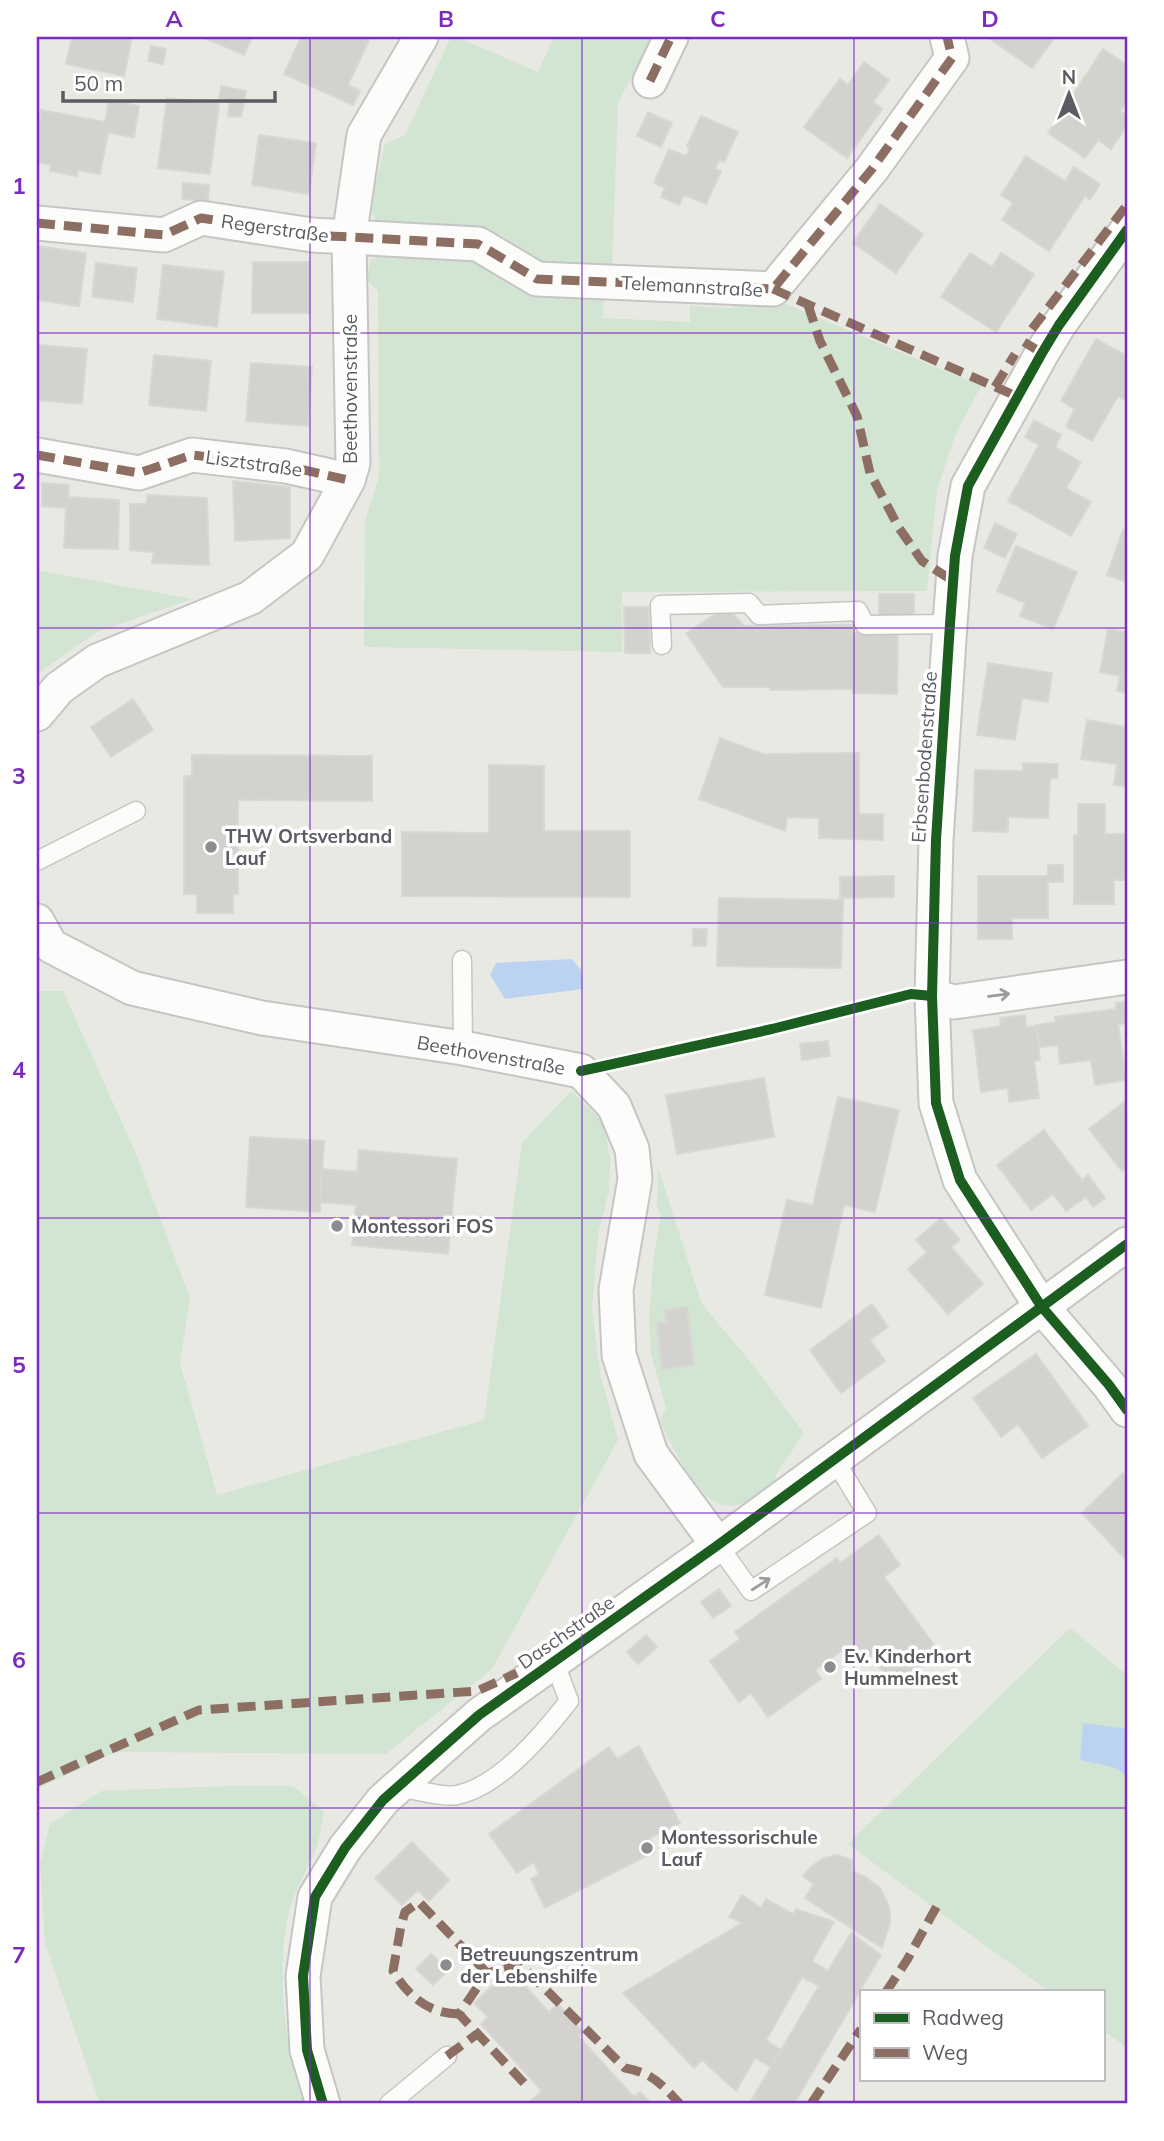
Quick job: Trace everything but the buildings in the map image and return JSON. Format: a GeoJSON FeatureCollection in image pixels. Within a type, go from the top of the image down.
{"type":"FeatureCollection","features":[{"type":"Feature","properties":{"kind":"street","name":"Beethovenstraße"},"geometry":{"type":"LineString","coordinates":[[37,714],[60,688],[97,661],[250,598],[307,555],[348,480],[353,463],[349,238],[364,135],[421,37]]}},
{"type":"Feature","properties":{"kind":"street"},"geometry":{"type":"LineString","coordinates":[[650,81],[671,37]]}},
{"type":"Feature","properties":{"kind":"street","name":"Telemannstraße"},"geometry":{"type":"LineString","coordinates":[[349,238],[478,244],[537,279],[773,289],[872,169],[952,58],[947,37]]}},
{"type":"Feature","properties":{"kind":"street","name":"Regerstraße"},"geometry":{"type":"LineString","coordinates":[[37,223],[164,235],[201,218],[349,238]]}},
{"type":"Feature","properties":{"kind":"street","name":"Erbsenbodenstraße"},"geometry":{"type":"LineString","coordinates":[[1127,230],[1042,353],[968,486],[955,556],[950,625],[936,840],[932,996],[936,1103],[960,1180],[1041,1306],[1127,1410]]}},
{"type":"Feature","properties":{"kind":"street","name":"Lisztstraße"},"geometry":{"type":"LineString","coordinates":[[37,455],[139,473],[192,455],[286,466],[348,480]]}},
{"type":"Feature","properties":{"kind":"street","name":"Beethovenstraße"},"geometry":{"type":"LineString","coordinates":[[41,942],[132,988],[262,1018],[463,1048],[580,1070],[614,1106],[632,1149],[635,1179],[616,1290],[619,1355],[651,1454],[718,1545]]}},
{"type":"Feature","properties":{"kind":"street"},"geometry":{"type":"LineString","coordinates":[[932,996],[954,1002],[1127,977]]}},
{"type":"Feature","properties":{"kind":"street","name":"Daschstraße"},"geometry":{"type":"LineString","coordinates":[[323,2104],[307,2050],[303,1976],[315,1897],[345,1848],[383,1800],[479,1715],[718,1545],[1127,1244]]}},
{"type":"Feature","properties":{"kind":"lane"},"geometry":{"type":"LineString","coordinates":[[662,645],[660,605],[749,603],[759,615],[858,611],[865,625],[950,625]]}},
{"type":"Feature","properties":{"kind":"lane"},"geometry":{"type":"LineString","coordinates":[[37,860],[136,811]]}},
{"type":"Feature","properties":{"kind":"lane"},"geometry":{"type":"LineString","coordinates":[[462,960],[463,1048]]}},
{"type":"Feature","properties":{"kind":"lane"},"geometry":{"type":"LineString","coordinates":[[718,1545],[751,1591],[867,1513],[834,1460]]}},
{"type":"Feature","properties":{"kind":"lane"},"geometry":{"type":"LineString","coordinates":[[397,1787],[456,1796],[495,1779],[549,1727],[569,1701],[554,1661]]}},
{"type":"Feature","properties":{"kind":"lane"},"geometry":{"type":"LineString","coordinates":[[388,2104],[447,2056]]}},
{"type":"Feature","properties":{"kind":"path"},"geometry":{"type":"LineString","coordinates":[[580,1070],[772,1029],[911,993],[932,996]]}},
{"type":"Feature","properties":{"kind":"green space"},"geometry":{"type":"Polygon","coordinates":[[[451,37],[538,72],[554,37],[652,37],[618,103],[612,271],[538,268],[501,235],[380,225],[369,210],[385,144],[405,135],[451,37]]]}},
{"type":"Feature","properties":{"kind":"green space"},"geometry":{"type":"Polygon","coordinates":[[[383,253],[474,254],[517,286],[604,299],[602,318],[690,322],[690,306],[734,308],[732,297],[772,298],[981,386],[955,435],[937,490],[927,591],[622,592],[622,652],[364,647],[365,521],[379,477],[378,291],[367,280],[370,261],[383,253]]]}},
{"type":"Feature","properties":{"kind":"green space"},"geometry":{"type":"Polygon","coordinates":[[[37,570],[192,599],[97,632],[37,674],[37,570]]]}},
{"type":"Feature","properties":{"kind":"green space"},"geometry":{"type":"Polygon","coordinates":[[[37,991],[63,991],[136,1154],[190,1298],[180,1363],[217,1495],[484,1420],[522,1143],[571,1091],[604,1123],[610,1158],[609,1191],[598,1235],[592,1308],[600,1373],[618,1440],[492,1669],[386,1754],[115,1752],[37,1789],[37,991]]]}},
{"type":"Feature","properties":{"kind":"green space"},"geometry":{"type":"Polygon","coordinates":[[[658,1168],[702,1304],[758,1371],[804,1433],[777,1473],[771,1492],[742,1504],[724,1505],[705,1494],[686,1470],[660,1420],[666,1408],[651,1354],[649,1316],[654,1256],[661,1215],[657,1207],[658,1168]]]}},
{"type":"Feature","properties":{"kind":"green space"},"geometry":{"type":"Polygon","coordinates":[[[1070,1628],[1127,1675],[1127,2048],[1104,2031],[1104,1990],[1047,1990],[848,1844],[1070,1628]]]}},
{"type":"Feature","properties":{"kind":"green space"},"geometry":{"type":"Polygon","coordinates":[[[293,1786],[324,1812],[316,1849],[290,1908],[283,1955],[287,2033],[291,2059],[304,2104],[100,2104],[45,1943],[40,1863],[50,1824],[101,1791],[293,1786]]]}},
{"type":"Feature","properties":{"kind":"water"},"geometry":{"type":"Polygon","coordinates":[[[572,959],[581,970],[583,989],[505,999],[490,975],[496,963],[572,959]]]}},
{"type":"Feature","properties":{"kind":"water"},"geometry":{"type":"Polygon","coordinates":[[[1083,1723],[1127,1729],[1127,1775],[1113,1767],[1080,1760],[1083,1723]]]}},
{"type":"Feature","properties":{"kind":"marked path"},"geometry":{"type":"LineString","coordinates":[[650,81],[671,37]]}},
{"type":"Feature","properties":{"kind":"marked path"},"geometry":{"type":"LineString","coordinates":[[37,223],[164,235],[201,218],[312,235],[478,244],[537,279],[773,289],[872,169],[952,58],[947,37]]}},
{"type":"Feature","properties":{"kind":"marked path"},"geometry":{"type":"LineString","coordinates":[[1032,329],[1127,205]]}},
{"type":"Feature","properties":{"kind":"marked path"},"geometry":{"type":"LineString","coordinates":[[773,289],[1016,396]]}},
{"type":"Feature","properties":{"kind":"marked path"},"geometry":{"type":"LineString","coordinates":[[808,305],[820,341],[857,416],[870,473],[899,528],[922,561],[953,581]]}},
{"type":"Feature","properties":{"kind":"marked path"},"geometry":{"type":"LineString","coordinates":[[1024,342],[1042,353]]}},
{"type":"Feature","properties":{"kind":"marked path"},"geometry":{"type":"LineString","coordinates":[[995,387],[1015,354]]}},
{"type":"Feature","properties":{"kind":"marked path"},"geometry":{"type":"LineString","coordinates":[[37,455],[139,473],[192,455],[286,466],[348,480]]}},
{"type":"Feature","properties":{"kind":"marked path"},"geometry":{"type":"LineString","coordinates":[[37,1782],[199,1710],[477,1691],[517,1673]]}},
{"type":"Feature","properties":{"kind":"marked path"},"geometry":{"type":"LineString","coordinates":[[459,2014],[438,2011],[420,2002],[405,1988],[393,1971],[405,1912],[419,1902],[487,1973]]}},
{"type":"Feature","properties":{"kind":"marked path"},"geometry":{"type":"LineString","coordinates":[[887,1990],[938,1904]]}},
{"type":"Feature","properties":{"kind":"marked path"},"geometry":{"type":"LineString","coordinates":[[524,2083],[459,2014],[487,1973],[521,1965],[625,2068],[650,2076],[680,2104]]}},
{"type":"Feature","properties":{"kind":"marked path"},"geometry":{"type":"LineString","coordinates":[[811,2104],[860,2030]]}},
{"type":"Feature","properties":{"kind":"marked path"},"geometry":{"type":"LineString","coordinates":[[447,2056],[477,2034]]}},
{"type":"Feature","properties":{"kind":"cycle path"},"geometry":{"type":"LineString","coordinates":[[1127,230],[1059,325],[968,486],[955,556],[950,624],[936,840],[932,996],[936,1103],[960,1180],[1041,1306],[1127,1410]]}},
{"type":"Feature","properties":{"kind":"cycle path"},"geometry":{"type":"LineString","coordinates":[[581,1071],[772,1029],[911,994],[932,996]]}},
{"type":"Feature","properties":{"kind":"cycle path"},"geometry":{"type":"LineString","coordinates":[[323,2104],[307,2050],[303,1976],[315,1897],[345,1848],[383,1800],[479,1715],[718,1545],[1127,1244]]}},
{"type":"Feature","properties":{"kind":"place","name":"THW Ortsverband Lauf"},"geometry":{"type":"Point","coordinates":[211,847]}},
{"type":"Feature","properties":{"kind":"place","name":"Montessori FOS"},"geometry":{"type":"Point","coordinates":[337,1226]}},
{"type":"Feature","properties":{"kind":"place","name":"Ev. Kinderhort Hummelnest"},"geometry":{"type":"Point","coordinates":[830,1667]}},
{"type":"Feature","properties":{"kind":"place","name":"Montessorischule Lauf"},"geometry":{"type":"Point","coordinates":[647,1848]}},
{"type":"Feature","properties":{"kind":"place","name":"Betreuungszentrum der Lebenshilfe"},"geometry":{"type":"Point","coordinates":[446,1965]}}]}
